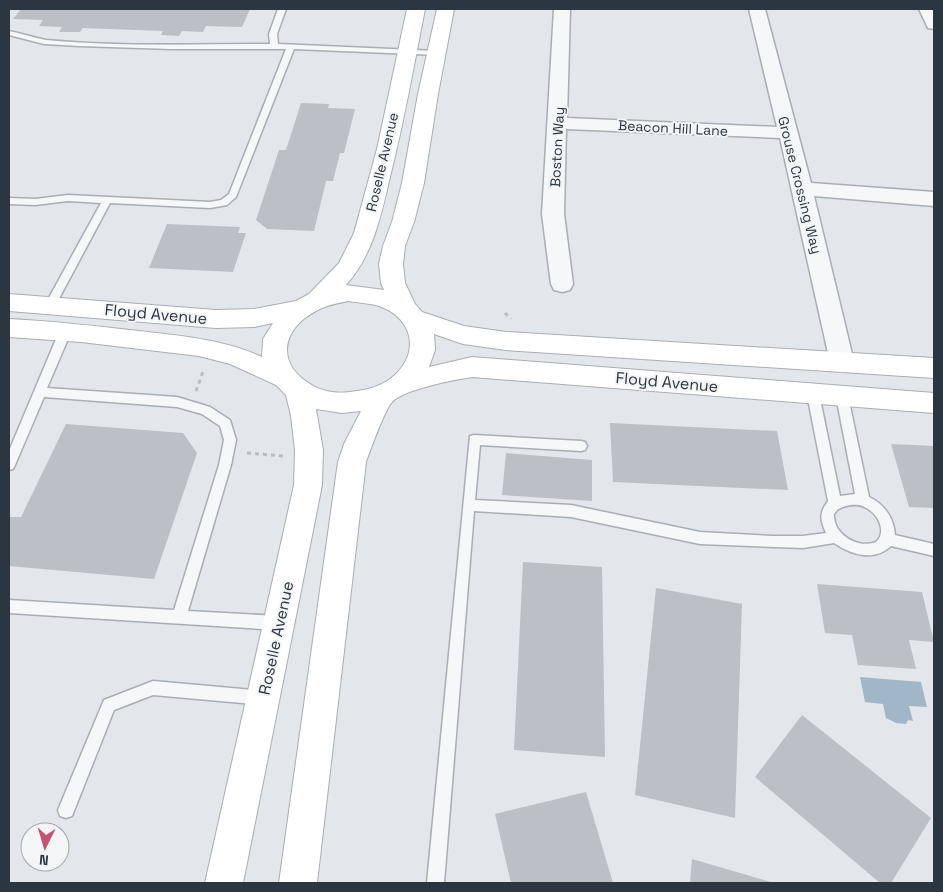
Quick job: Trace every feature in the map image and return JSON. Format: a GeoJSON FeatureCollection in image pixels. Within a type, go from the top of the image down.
{"type":"FeatureCollection","features":[{"type":"Feature","properties":{"kind":"main road","name":"Roselle Avenue"},"geometry":{"type":"LineString","coordinates":[[310,304],[349,267],[365,233],[386,149],[416,9]]}},
{"type":"Feature","properties":{"kind":"main road","name":"Roselle Avenue"},"geometry":{"type":"LineString","coordinates":[[410,313],[393,283],[391,264],[394,246],[406,210],[412,183],[446,9]]}},
{"type":"Feature","properties":{"kind":"main road"},"geometry":{"type":"LineString","coordinates":[[298,883],[352,462],[358,444],[392,390],[417,367],[424,349],[422,330],[410,313],[393,301],[364,294],[349,293],[310,304],[287,321],[278,336],[275,345],[275,361],[291,385],[311,398],[341,403],[358,402],[392,390]]}},
{"type":"Feature","properties":{"kind":"main road","name":"Floyd Avenue"},"geometry":{"type":"LineString","coordinates":[[9,302],[237,319],[269,316],[310,304]]}},
{"type":"Feature","properties":{"kind":"main road"},"geometry":{"type":"LineString","coordinates":[[9,312],[28,314],[50,306]]}},
{"type":"Feature","properties":{"kind":"main road","name":"Floyd Avenue"},"geometry":{"type":"LineString","coordinates":[[410,313],[463,335],[506,341],[934,368]]}},
{"type":"Feature","properties":{"kind":"main road","name":"Floyd Avenue"},"geometry":{"type":"LineString","coordinates":[[9,328],[138,339],[218,351],[236,356],[291,385]]}},
{"type":"Feature","properties":{"kind":"main road","name":"Floyd Avenue"},"geometry":{"type":"LineString","coordinates":[[392,390],[444,372],[472,367],[934,403]]}},
{"type":"Feature","properties":{"kind":"main road","name":"Roselle Avenue"},"geometry":{"type":"LineString","coordinates":[[224,883],[310,470],[309,436],[291,385]]}},
{"type":"Feature","properties":{"kind":"street","name":"Boston Way"},"geometry":{"type":"LineString","coordinates":[[562,9],[559,123],[553,214],[562,284]]}},
{"type":"Feature","properties":{"kind":"street","name":"Grouse Crossing Way"},"geometry":{"type":"LineString","coordinates":[[757,9],[802,189],[842,362]]}},
{"type":"Feature","properties":{"kind":"street"},"geometry":{"type":"LineString","coordinates":[[927,9],[934,24]]}},
{"type":"Feature","properties":{"kind":"street","name":"Beacon Hill Lane"},"geometry":{"type":"LineString","coordinates":[[559,123],[787,133]]}},
{"type":"Feature","properties":{"kind":"street"},"geometry":{"type":"LineString","coordinates":[[802,189],[934,199]]}},
{"type":"Feature","properties":{"kind":"lane"},"geometry":{"type":"LineString","coordinates":[[274,46],[273,34],[282,9]]}},
{"type":"Feature","properties":{"kind":"lane"},"geometry":{"type":"LineString","coordinates":[[9,33],[44,42],[79,44],[171,47],[274,46],[437,53]]}},
{"type":"Feature","properties":{"kind":"lane"},"geometry":{"type":"LineString","coordinates":[[9,201],[35,202],[68,198],[210,206],[224,204],[233,195],[290,47]]}},
{"type":"Feature","properties":{"kind":"lane"},"geometry":{"type":"LineString","coordinates":[[50,306],[107,200]]}},
{"type":"Feature","properties":{"kind":"lane"},"geometry":{"type":"LineString","coordinates":[[9,465],[65,332]]}},
{"type":"Feature","properties":{"kind":"lane"},"geometry":{"type":"LineString","coordinates":[[39,392],[176,402],[206,410],[226,423],[230,440],[225,466],[179,617]]}},
{"type":"Feature","properties":{"kind":"lane"},"geometry":{"type":"LineString","coordinates":[[813,394],[835,502]]}},
{"type":"Feature","properties":{"kind":"lane"},"geometry":{"type":"LineString","coordinates":[[842,396],[863,500]]}},
{"type":"Feature","properties":{"kind":"lane"},"geometry":{"type":"LineString","coordinates":[[435,883],[474,440],[581,446]]}},
{"type":"Feature","properties":{"kind":"lane"},"geometry":{"type":"LineString","coordinates":[[863,500],[879,510],[890,530],[888,539],[881,546],[871,550],[859,550],[846,545],[829,528],[826,518],[829,508],[835,502],[863,500]]}},
{"type":"Feature","properties":{"kind":"lane"},"geometry":{"type":"LineString","coordinates":[[468,505],[571,512],[700,538],[803,542],[836,537]]}},
{"type":"Feature","properties":{"kind":"lane"},"geometry":{"type":"LineString","coordinates":[[888,539],[934,550]]}},
{"type":"Feature","properties":{"kind":"lane"},"geometry":{"type":"LineString","coordinates":[[9,607],[279,623]]}},
{"type":"Feature","properties":{"kind":"lane"},"geometry":{"type":"LineString","coordinates":[[66,810],[109,705],[153,688],[263,698]]}},
{"type":"Feature","properties":{"kind":"path"},"geometry":{"type":"LineString","coordinates":[[195,394],[205,366]]}},
{"type":"Feature","properties":{"kind":"path"},"geometry":{"type":"LineString","coordinates":[[246,453],[286,456]]}},
{"type":"Feature","properties":{"kind":"water"},"geometry":{"type":"Polygon","coordinates":[[[860,677],[921,682],[927,707],[909,706],[913,721],[908,720],[906,724],[896,723],[886,718],[883,704],[865,702],[860,677]]]}},
{"type":"Feature","properties":{"kind":"building"},"geometry":{"type":"Polygon","coordinates":[[[21,9],[250,9],[242,27],[206,26],[203,32],[182,31],[179,36],[161,35],[163,31],[83,28],[80,32],[59,32],[62,27],[39,26],[43,20],[13,19],[21,9]]]}},
{"type":"Feature","properties":{"kind":"building"},"geometry":{"type":"Polygon","coordinates":[[[301,103],[329,104],[328,108],[355,109],[344,153],[340,153],[333,181],[326,181],[314,231],[267,229],[256,220],[279,150],[286,150],[301,103]]]}},
{"type":"Feature","properties":{"kind":"building"},"geometry":{"type":"Polygon","coordinates":[[[167,224],[240,227],[238,233],[246,233],[233,272],[149,268],[167,224]]]}},
{"type":"Feature","properties":{"kind":"building"},"geometry":{"type":"Polygon","coordinates":[[[610,423],[777,431],[788,490],[613,482],[610,423]]]}},
{"type":"Feature","properties":{"kind":"building"},"geometry":{"type":"Polygon","coordinates":[[[66,424],[183,433],[197,453],[154,579],[9,566],[9,517],[21,517],[66,424]]]}},
{"type":"Feature","properties":{"kind":"building"},"geometry":{"type":"Polygon","coordinates":[[[891,444],[934,446],[934,508],[909,507],[891,444]]]}},
{"type":"Feature","properties":{"kind":"building"},"geometry":{"type":"Polygon","coordinates":[[[506,453],[592,460],[592,501],[502,495],[506,453]]]}},
{"type":"Feature","properties":{"kind":"building"},"geometry":{"type":"Polygon","coordinates":[[[523,562],[602,567],[605,757],[514,750],[523,562]]]}},
{"type":"Feature","properties":{"kind":"building"},"geometry":{"type":"Polygon","coordinates":[[[817,584],[922,592],[934,642],[909,640],[916,669],[858,665],[852,635],[825,633],[817,584]]]}},
{"type":"Feature","properties":{"kind":"building"},"geometry":{"type":"Polygon","coordinates":[[[656,588],[742,604],[735,818],[635,795],[656,588]]]}},
{"type":"Feature","properties":{"kind":"building"},"geometry":{"type":"Polygon","coordinates":[[[802,715],[931,818],[891,883],[880,883],[755,777],[802,715]]]}},
{"type":"Feature","properties":{"kind":"building"},"geometry":{"type":"Polygon","coordinates":[[[586,792],[613,883],[511,883],[495,814],[586,792]]]}},
{"type":"Feature","properties":{"kind":"building"},"geometry":{"type":"Polygon","coordinates":[[[692,859],[774,883],[690,883],[692,859]]]}}]}
